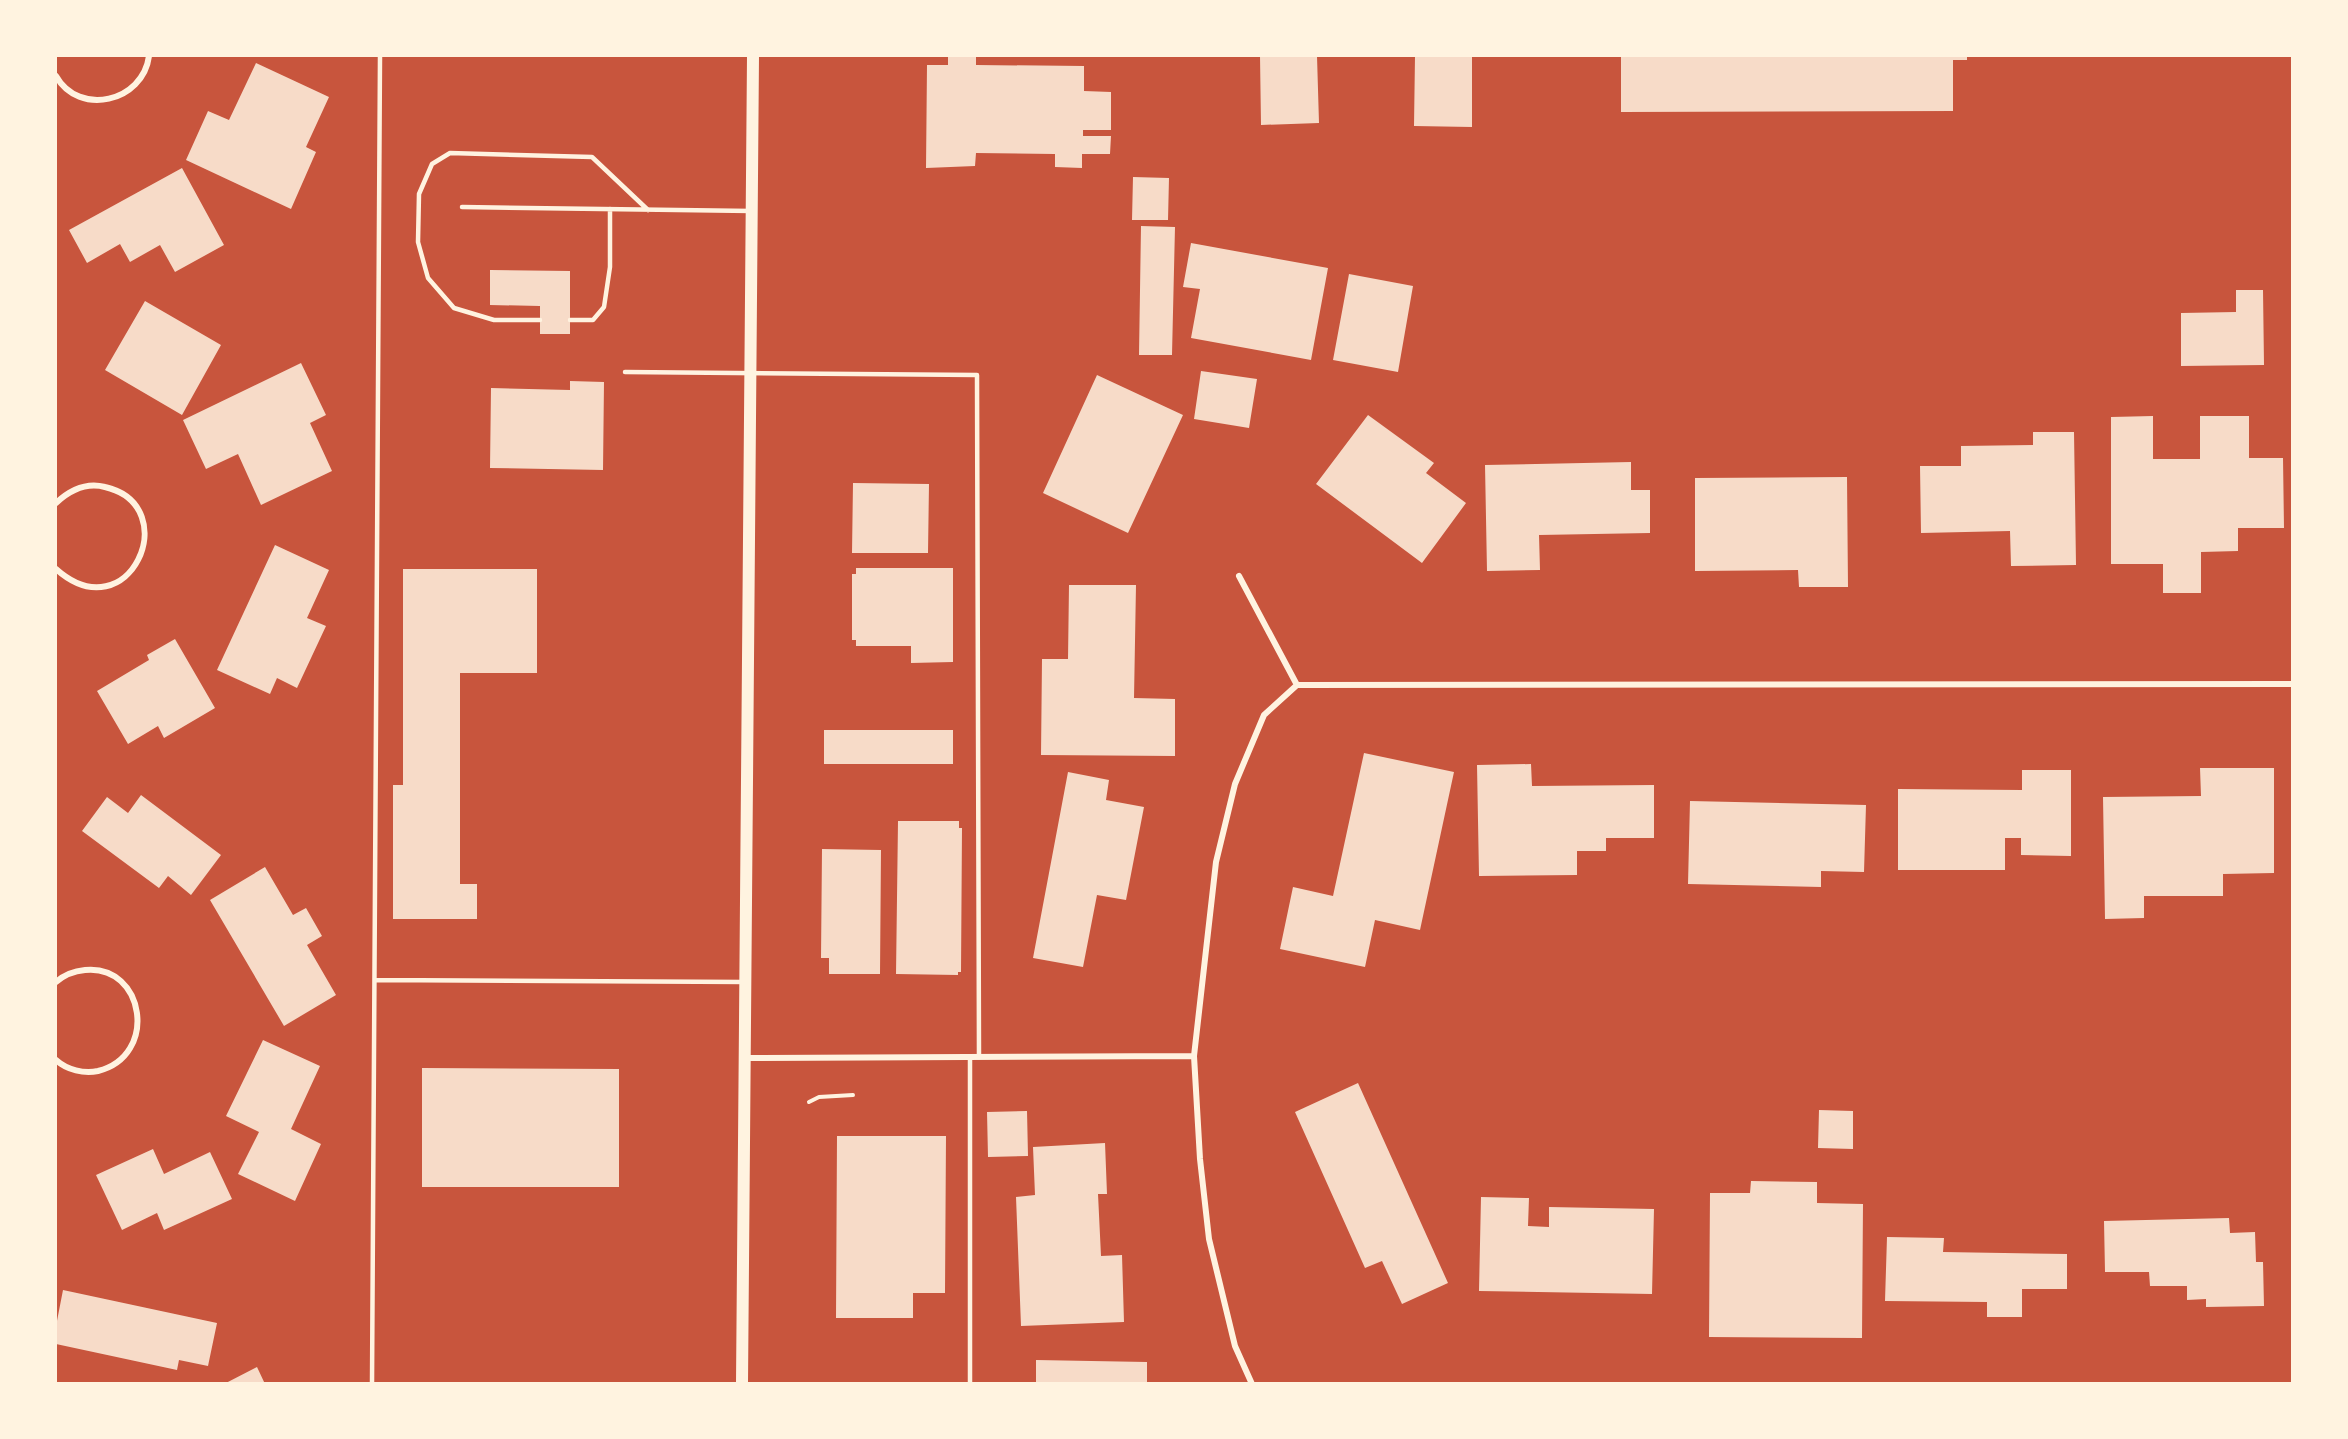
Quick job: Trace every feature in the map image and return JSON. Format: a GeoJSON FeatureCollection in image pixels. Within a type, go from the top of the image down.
{"type":"FeatureCollection","features":[{"type":"Feature","properties":{"kind":"main road"},"geometry":{"type":"LineString","coordinates":[[742,1383],[753,56]]}},
{"type":"Feature","properties":{"kind":"street"},"geometry":{"type":"LineString","coordinates":[[56,75],[71,93],[87,99],[103,100],[120,97],[133,87],[143,74],[149,56]]}},
{"type":"Feature","properties":{"kind":"street"},"geometry":{"type":"LineString","coordinates":[[56,503],[66,494],[81,487],[98,485],[115,489],[129,498],[139,512],[145,528],[145,545],[139,561],[129,574],[115,584],[99,587],[82,586],[67,579],[56,569]]}},
{"type":"Feature","properties":{"kind":"street"},"geometry":{"type":"LineString","coordinates":[[1239,576],[1297,685]]}},
{"type":"Feature","properties":{"kind":"street"},"geometry":{"type":"LineString","coordinates":[[1252,1383],[1235,1346],[1209,1239],[1200,1158],[1194,1056],[1216,862],[1235,784],[1264,715],[1297,685],[2292,684]]}},
{"type":"Feature","properties":{"kind":"street"},"geometry":{"type":"LineString","coordinates":[[56,982],[75,971],[92,970],[108,974],[122,983],[133,996],[138,1013],[138,1030],[132,1046],[122,1059],[109,1068],[92,1072],[76,1071],[60,1065],[56,1060]]}},
{"type":"Feature","properties":{"kind":"street"},"geometry":{"type":"LineString","coordinates":[[744,1058],[1194,1056]]}},
{"type":"Feature","properties":{"kind":"lane"},"geometry":{"type":"LineString","coordinates":[[372,1383],[380,56]]}},
{"type":"Feature","properties":{"kind":"lane"},"geometry":{"type":"LineString","coordinates":[[540,320],[494,320],[454,308],[428,278],[418,242],[418,206],[419,194],[432,164],[450,153],[592,157],[648,210]]}},
{"type":"Feature","properties":{"kind":"lane"},"geometry":{"type":"LineString","coordinates":[[462,207],[752,211]]}},
{"type":"Feature","properties":{"kind":"lane"},"geometry":{"type":"LineString","coordinates":[[570,320],[593,320],[604,307],[610,267],[610,209]]}},
{"type":"Feature","properties":{"kind":"lane"},"geometry":{"type":"LineString","coordinates":[[625,372],[977,375],[979,1057]]}},
{"type":"Feature","properties":{"kind":"lane"},"geometry":{"type":"LineString","coordinates":[[375,981],[745,982]]}},
{"type":"Feature","properties":{"kind":"lane"},"geometry":{"type":"LineString","coordinates":[[970,1057],[970,1383]]}},
{"type":"Feature","properties":{"kind":"path"},"geometry":{"type":"LineString","coordinates":[[809,1102],[819,1096],[853,1095]]}},
{"type":"Feature","properties":{"kind":"building"},"geometry":{"type":"Polygon","coordinates":[[[948,56],[976,56],[976,65],[1084,66],[1084,91],[1111,92],[1111,130],[1083,130],[1083,136],[1111,136],[1110,154],[1082,154],[1082,168],[1055,167],[1055,154],[976,153],[975,166],[926,168],[927,65],[948,65],[948,56]]]}},
{"type":"Feature","properties":{"kind":"building"},"geometry":{"type":"Polygon","coordinates":[[[1260,56],[1317,56],[1319,123],[1261,125],[1260,56]]]}},
{"type":"Feature","properties":{"kind":"building"},"geometry":{"type":"Polygon","coordinates":[[[1415,56],[1472,56],[1472,127],[1414,126],[1415,56]]]}},
{"type":"Feature","properties":{"kind":"building"},"geometry":{"type":"Polygon","coordinates":[[[1621,56],[1967,56],[1967,60],[1953,60],[1953,111],[1621,112],[1621,56]]]}},
{"type":"Feature","properties":{"kind":"building"},"geometry":{"type":"Polygon","coordinates":[[[256,63],[329,97],[306,147],[316,152],[291,209],[186,160],[208,111],[229,120],[256,63]]]}},
{"type":"Feature","properties":{"kind":"building"},"geometry":{"type":"Polygon","coordinates":[[[182,168],[224,245],[175,272],[160,245],[130,262],[120,244],[87,263],[69,230],[182,168]]]}},
{"type":"Feature","properties":{"kind":"building"},"geometry":{"type":"Polygon","coordinates":[[[1133,177],[1169,178],[1168,220],[1132,220],[1133,177]]]}},
{"type":"Feature","properties":{"kind":"building"},"geometry":{"type":"Polygon","coordinates":[[[1141,226],[1175,227],[1172,355],[1139,355],[1141,226]]]}},
{"type":"Feature","properties":{"kind":"building"},"geometry":{"type":"Polygon","coordinates":[[[1191,243],[1328,268],[1311,360],[1191,338],[1200,289],[1183,287],[1191,243]]]}},
{"type":"Feature","properties":{"kind":"building"},"geometry":{"type":"Polygon","coordinates":[[[490,270],[570,271],[570,334],[540,334],[540,306],[490,305],[490,270]]]}},
{"type":"Feature","properties":{"kind":"building"},"geometry":{"type":"Polygon","coordinates":[[[1349,274],[1413,286],[1398,372],[1333,360],[1349,274]]]}},
{"type":"Feature","properties":{"kind":"building"},"geometry":{"type":"Polygon","coordinates":[[[2236,290],[2263,290],[2264,365],[2181,366],[2181,313],[2236,312],[2236,290]]]}},
{"type":"Feature","properties":{"kind":"building"},"geometry":{"type":"Polygon","coordinates":[[[145,301],[221,345],[182,415],[105,370],[145,301]]]}},
{"type":"Feature","properties":{"kind":"building"},"geometry":{"type":"Polygon","coordinates":[[[301,363],[326,415],[310,423],[332,471],[261,505],[238,454],[206,469],[183,420],[301,363]]]}},
{"type":"Feature","properties":{"kind":"building"},"geometry":{"type":"Polygon","coordinates":[[[1201,371],[1257,379],[1249,428],[1194,419],[1201,371]]]}},
{"type":"Feature","properties":{"kind":"building"},"geometry":{"type":"Polygon","coordinates":[[[1097,375],[1183,415],[1128,533],[1043,493],[1097,375]]]}},
{"type":"Feature","properties":{"kind":"building"},"geometry":{"type":"Polygon","coordinates":[[[570,381],[604,382],[603,470],[490,468],[491,388],[570,390],[570,381]]]}},
{"type":"Feature","properties":{"kind":"building"},"geometry":{"type":"Polygon","coordinates":[[[1368,415],[1434,463],[1426,473],[1466,503],[1422,563],[1316,484],[1368,415]]]}},
{"type":"Feature","properties":{"kind":"building"},"geometry":{"type":"Polygon","coordinates":[[[2153,416],[2153,459],[2200,459],[2200,416],[2249,416],[2249,458],[2283,458],[2284,528],[2238,528],[2238,551],[2201,552],[2201,593],[2163,593],[2163,564],[2111,564],[2111,417],[2153,416]]]}},
{"type":"Feature","properties":{"kind":"building"},"geometry":{"type":"Polygon","coordinates":[[[2033,432],[2074,432],[2076,565],[2011,566],[2010,531],[1921,533],[1920,466],[1961,466],[1961,446],[2033,445],[2033,432]]]}},
{"type":"Feature","properties":{"kind":"building"},"geometry":{"type":"Polygon","coordinates":[[[1631,462],[1631,490],[1650,490],[1650,533],[1539,535],[1540,570],[1487,571],[1485,465],[1631,462]]]}},
{"type":"Feature","properties":{"kind":"building"},"geometry":{"type":"Polygon","coordinates":[[[1847,477],[1848,587],[1799,587],[1798,570],[1695,571],[1695,478],[1847,477]]]}},
{"type":"Feature","properties":{"kind":"building"},"geometry":{"type":"Polygon","coordinates":[[[853,483],[929,484],[928,553],[852,553],[853,483]]]}},
{"type":"Feature","properties":{"kind":"building"},"geometry":{"type":"Polygon","coordinates":[[[275,545],[329,570],[307,618],[326,626],[297,688],[277,678],[270,694],[217,670],[275,545]]]}},
{"type":"Feature","properties":{"kind":"building"},"geometry":{"type":"Polygon","coordinates":[[[856,568],[953,568],[953,662],[911,663],[911,646],[856,646],[856,640],[852,640],[852,574],[856,574],[856,568]]]}},
{"type":"Feature","properties":{"kind":"building"},"geometry":{"type":"Polygon","coordinates":[[[403,569],[537,569],[537,673],[460,673],[460,884],[477,884],[477,919],[393,919],[393,785],[403,785],[403,569]]]}},
{"type":"Feature","properties":{"kind":"building"},"geometry":{"type":"Polygon","coordinates":[[[1069,585],[1136,585],[1134,698],[1175,699],[1175,756],[1041,755],[1042,659],[1068,659],[1069,585]]]}},
{"type":"Feature","properties":{"kind":"building"},"geometry":{"type":"Polygon","coordinates":[[[175,639],[215,708],[164,738],[158,726],[128,744],[97,691],[149,660],[147,655],[175,639]]]}},
{"type":"Feature","properties":{"kind":"building"},"geometry":{"type":"Polygon","coordinates":[[[824,730],[953,730],[953,764],[824,764],[824,730]]]}},
{"type":"Feature","properties":{"kind":"building"},"geometry":{"type":"Polygon","coordinates":[[[1364,753],[1454,772],[1420,930],[1375,920],[1365,967],[1280,949],[1293,887],[1333,896],[1364,753]]]}},
{"type":"Feature","properties":{"kind":"building"},"geometry":{"type":"Polygon","coordinates":[[[1531,764],[1532,786],[1654,785],[1654,838],[1606,838],[1606,851],[1577,851],[1577,875],[1479,876],[1477,765],[1531,764]]]}},
{"type":"Feature","properties":{"kind":"building"},"geometry":{"type":"Polygon","coordinates":[[[2200,768],[2274,768],[2274,873],[2223,874],[2223,896],[2144,896],[2144,918],[2105,919],[2103,797],[2201,796],[2200,768]]]}},
{"type":"Feature","properties":{"kind":"building"},"geometry":{"type":"Polygon","coordinates":[[[2022,770],[2071,770],[2071,856],[2021,855],[2021,838],[2005,838],[2005,870],[1898,870],[1898,789],[2022,790],[2022,770]]]}},
{"type":"Feature","properties":{"kind":"building"},"geometry":{"type":"Polygon","coordinates":[[[1068,772],[1109,780],[1106,800],[1144,807],[1126,900],[1097,895],[1083,967],[1033,958],[1068,772]]]}},
{"type":"Feature","properties":{"kind":"building"},"geometry":{"type":"Polygon","coordinates":[[[141,795],[221,855],[191,895],[168,876],[159,888],[82,831],[107,797],[128,813],[141,795]]]}},
{"type":"Feature","properties":{"kind":"building"},"geometry":{"type":"Polygon","coordinates":[[[1690,801],[1866,805],[1864,872],[1821,871],[1821,887],[1688,884],[1690,801]]]}},
{"type":"Feature","properties":{"kind":"building"},"geometry":{"type":"Polygon","coordinates":[[[898,821],[959,821],[959,828],[962,828],[961,972],[958,972],[958,975],[896,974],[898,821]]]}},
{"type":"Feature","properties":{"kind":"building"},"geometry":{"type":"Polygon","coordinates":[[[822,849],[881,850],[880,974],[829,974],[829,958],[821,958],[822,849]]]}},
{"type":"Feature","properties":{"kind":"building"},"geometry":{"type":"Polygon","coordinates":[[[265,867],[293,915],[306,908],[322,936],[307,945],[336,995],[284,1026],[210,900],[265,867]]]}},
{"type":"Feature","properties":{"kind":"building"},"geometry":{"type":"Polygon","coordinates":[[[263,1040],[320,1066],[291,1129],[321,1144],[295,1201],[238,1174],[259,1132],[226,1116],[263,1040]]]}},
{"type":"Feature","properties":{"kind":"building"},"geometry":{"type":"Polygon","coordinates":[[[422,1068],[619,1069],[619,1187],[422,1187],[422,1068]]]}},
{"type":"Feature","properties":{"kind":"building"},"geometry":{"type":"Polygon","coordinates":[[[1358,1083],[1448,1283],[1402,1304],[1382,1261],[1365,1268],[1295,1112],[1358,1083]]]}},
{"type":"Feature","properties":{"kind":"building"},"geometry":{"type":"Polygon","coordinates":[[[1819,1110],[1853,1111],[1853,1149],[1818,1148],[1819,1110]]]}},
{"type":"Feature","properties":{"kind":"building"},"geometry":{"type":"Polygon","coordinates":[[[1027,1111],[1028,1156],[988,1157],[987,1112],[1027,1111]]]}},
{"type":"Feature","properties":{"kind":"building"},"geometry":{"type":"Polygon","coordinates":[[[837,1136],[946,1136],[945,1293],[913,1293],[913,1318],[836,1318],[837,1136]]]}},
{"type":"Feature","properties":{"kind":"building"},"geometry":{"type":"Polygon","coordinates":[[[1105,1143],[1107,1194],[1098,1194],[1101,1256],[1122,1255],[1124,1322],[1021,1326],[1016,1197],[1035,1195],[1033,1147],[1105,1143]]]}},
{"type":"Feature","properties":{"kind":"building"},"geometry":{"type":"Polygon","coordinates":[[[153,1149],[164,1174],[210,1152],[232,1199],[164,1230],[157,1213],[122,1230],[96,1175],[153,1149]]]}},
{"type":"Feature","properties":{"kind":"building"},"geometry":{"type":"Polygon","coordinates":[[[1751,1181],[1817,1182],[1817,1203],[1863,1204],[1862,1338],[1709,1337],[1710,1193],[1750,1193],[1751,1181]]]}},
{"type":"Feature","properties":{"kind":"building"},"geometry":{"type":"Polygon","coordinates":[[[1481,1197],[1529,1198],[1528,1226],[1549,1227],[1549,1207],[1654,1209],[1652,1294],[1479,1291],[1481,1197]]]}},
{"type":"Feature","properties":{"kind":"building"},"geometry":{"type":"Polygon","coordinates":[[[2229,1218],[2230,1233],[2255,1232],[2256,1262],[2263,1262],[2264,1306],[2206,1307],[2206,1299],[2187,1300],[2187,1286],[2150,1286],[2149,1272],[2105,1272],[2104,1221],[2229,1218]]]}},
{"type":"Feature","properties":{"kind":"building"},"geometry":{"type":"Polygon","coordinates":[[[1887,1237],[1944,1238],[1943,1252],[2067,1254],[2067,1289],[2022,1289],[2022,1317],[1987,1317],[1987,1302],[1885,1301],[1887,1237]]]}},
{"type":"Feature","properties":{"kind":"building"},"geometry":{"type":"Polygon","coordinates":[[[63,1290],[217,1323],[208,1366],[179,1360],[177,1370],[56,1344],[56,1326],[63,1290]]]}},
{"type":"Feature","properties":{"kind":"building"},"geometry":{"type":"Polygon","coordinates":[[[1036,1360],[1147,1362],[1147,1384],[1036,1384],[1036,1360]]]}},
{"type":"Feature","properties":{"kind":"building"},"geometry":{"type":"Polygon","coordinates":[[[257,1367],[265,1384],[224,1384],[257,1367]]]}}]}
